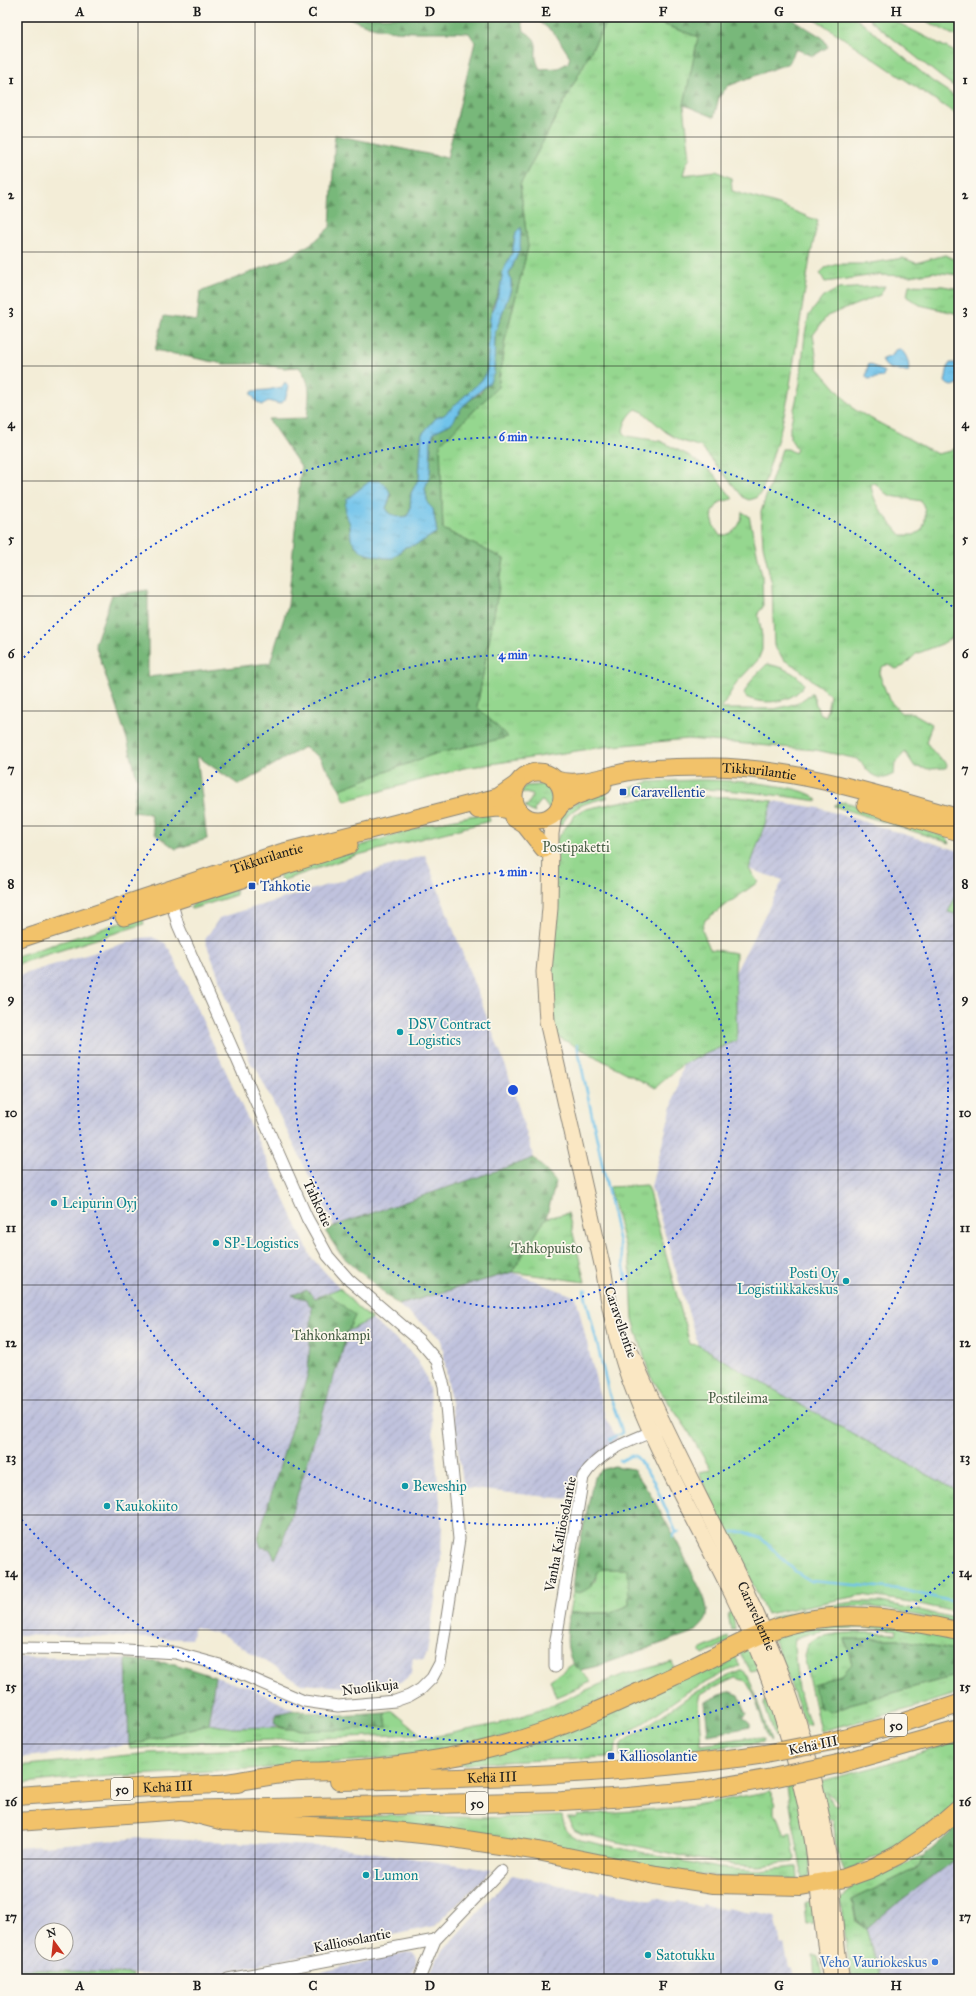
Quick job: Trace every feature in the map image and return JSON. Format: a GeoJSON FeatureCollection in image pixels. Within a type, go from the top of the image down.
{"type":"FeatureCollection","features":[{"type":"Feature","properties":{"kind":"highway"},"geometry":{"type":"LineString","coordinates":[[227,1784],[291,1772],[330,1771],[451,1758],[536,1735],[668,1679],[758,1635],[796,1622],[816,1618],[858,1616],[890,1618],[959,1631]]}},
{"type":"Feature","properties":{"kind":"highway","name":"Kehä III"},"geometry":{"type":"LineString","coordinates":[[17,1796],[133,1788],[227,1784],[561,1775],[700,1764],[765,1754],[832,1741],[896,1725],[959,1704]]}},
{"type":"Feature","properties":{"kind":"highway","name":"Kehä III"},"geometry":{"type":"LineString","coordinates":[[17,1822],[181,1810],[613,1798],[703,1790],[772,1778],[838,1764],[959,1730]]}},
{"type":"Feature","properties":{"kind":"highway"},"geometry":{"type":"LineString","coordinates":[[181,1810],[224,1821],[369,1829],[440,1836],[533,1850],[656,1875],[714,1884],[801,1886],[845,1878],[870,1869],[898,1855],[936,1829],[959,1810]]}},
{"type":"Feature","properties":{"kind":"main road","name":"Tikkurilantie"},"geometry":{"type":"LineString","coordinates":[[556,780],[568,784],[633,771],[678,767],[716,767],[767,770],[834,784],[959,818]]}},
{"type":"Feature","properties":{"kind":"main road"},"geometry":{"type":"LineString","coordinates":[[533,772],[542,772],[556,780],[562,791],[557,810],[545,819],[525,815],[514,798],[517,784],[533,772]]}},
{"type":"Feature","properties":{"kind":"main road","name":"Tikkurilantie"},"geometry":{"type":"LineString","coordinates":[[557,810],[575,796],[600,786],[624,782],[678,776],[755,779],[802,786],[959,832]]}},
{"type":"Feature","properties":{"kind":"main road","name":"Tikkurilantie"},"geometry":{"type":"LineString","coordinates":[[17,952],[324,841],[498,797],[517,784]]}},
{"type":"Feature","properties":{"kind":"main road"},"geometry":{"type":"LineString","coordinates":[[487,809],[525,825],[544,849]]}},
{"type":"Feature","properties":{"kind":"main road","name":"Tikkurilantie"},"geometry":{"type":"LineString","coordinates":[[17,940],[406,827],[458,814],[487,809],[525,815]]}},
{"type":"Feature","properties":{"kind":"main road","name":"Caravellentie"},"geometry":{"type":"LineString","coordinates":[[557,810],[551,834],[551,883],[544,972],[547,1021],[604,1273],[608,1299],[633,1389],[658,1430],[758,1635],[790,1697],[802,1733],[815,1787],[825,1882],[831,1979]]}},
{"type":"Feature","properties":{"kind":"main road","name":"Caravellentie"},"geometry":{"type":"LineString","coordinates":[[525,815],[538,829],[551,883]]}},
{"type":"Feature","properties":{"kind":"main road","name":"Caravellentie"},"geometry":{"type":"LineString","coordinates":[[825,1882],[842,1979]]}},
{"type":"Feature","properties":{"kind":"street","name":"Tahkotie"},"geometry":{"type":"LineString","coordinates":[[170,896],[178,925],[307,1218],[328,1256],[349,1280],[419,1340],[437,1361]]}},
{"type":"Feature","properties":{"kind":"street","name":"Nuolikuja"},"geometry":{"type":"LineString","coordinates":[[17,1648],[110,1649],[176,1653],[220,1665],[304,1701],[338,1706],[395,1701],[422,1689],[432,1678],[440,1663],[459,1539],[444,1386],[437,1361]]}},
{"type":"Feature","properties":{"kind":"street","name":"Vanha Kalliosolantie"},"geometry":{"type":"LineString","coordinates":[[555,1667],[555,1646],[583,1478],[596,1461],[610,1452],[658,1430]]}},
{"type":"Feature","properties":{"kind":"street"},"geometry":{"type":"LineString","coordinates":[[418,1979],[435,1940],[501,1871]]}},
{"type":"Feature","properties":{"kind":"street","name":"Kalliosolantie"},"geometry":{"type":"LineString","coordinates":[[228,1979],[435,1940]]}},
{"type":"Feature","properties":{"kind":"shaded area"},"geometry":{"type":"Polygon","coordinates":[[[773,801],[819,808],[959,851],[959,1490],[952,1488],[795,1402],[698,1345],[651,1187],[683,1064],[737,1040],[735,973],[783,880],[749,869],[773,801]]]}},
{"type":"Feature","properties":{"kind":"shaded area"},"geometry":{"type":"Polygon","coordinates":[[[425,855],[507,1070],[534,1158],[334,1226],[256,1068],[251,1064],[205,940],[219,918],[425,855]]]}},
{"type":"Feature","properties":{"kind":"shaded area"},"geometry":{"type":"Polygon","coordinates":[[[152,937],[165,943],[171,952],[311,1257],[358,1308],[414,1355],[426,1376],[429,1389],[442,1523],[441,1559],[427,1653],[424,1660],[413,1658],[411,1674],[403,1681],[391,1685],[361,1688],[301,1684],[223,1635],[195,1627],[191,1639],[17,1635],[17,976],[142,938],[152,937]]]}},
{"type":"Feature","properties":{"kind":"shaded area"},"geometry":{"type":"Polygon","coordinates":[[[512,1272],[576,1297],[605,1418],[619,1441],[582,1471],[567,1499],[464,1488],[441,1338],[398,1305],[512,1272]]]}},
{"type":"Feature","properties":{"kind":"shaded area"},"geometry":{"type":"Polygon","coordinates":[[[17,1657],[126,1659],[129,1745],[17,1758],[17,1657]]]}},
{"type":"Feature","properties":{"kind":"shaded area"},"geometry":{"type":"Polygon","coordinates":[[[215,1677],[249,1687],[294,1710],[274,1719],[277,1727],[233,1728],[208,1724],[215,1677]]]}},
{"type":"Feature","properties":{"kind":"shaded area"},"geometry":{"type":"Polygon","coordinates":[[[141,1838],[336,1847],[492,1870],[434,1926],[208,1976],[17,1969],[17,1848],[141,1838]]]}},
{"type":"Feature","properties":{"kind":"shaded area"},"geometry":{"type":"Polygon","coordinates":[[[959,1856],[959,1979],[881,1979],[866,1929],[959,1856]]]}},
{"type":"Feature","properties":{"kind":"shaded area"},"geometry":{"type":"Polygon","coordinates":[[[512,1875],[601,1894],[601,1891],[653,1900],[654,1898],[677,1903],[678,1901],[702,1907],[702,1904],[726,1910],[727,1908],[750,1913],[751,1911],[775,1916],[781,1945],[784,1944],[789,1968],[792,1968],[794,1979],[427,1979],[437,1958],[512,1875]]]}},
{"type":"Feature","properties":{"kind":"shaded area"},"geometry":{"type":"Polygon","coordinates":[[[407,1952],[414,1953],[416,1957],[416,1965],[409,1979],[291,1979],[407,1952]]]}},
{"type":"Feature","properties":{"kind":"green space"},"geometry":{"type":"Polygon","coordinates":[[[347,17],[521,17],[524,31],[531,36],[536,44],[536,57],[540,69],[558,68],[568,63],[570,57],[556,35],[534,17],[609,17],[520,185],[528,247],[505,340],[498,387],[440,444],[443,529],[504,559],[477,707],[508,737],[431,755],[340,789],[319,757],[304,747],[239,785],[197,756],[207,839],[176,849],[155,834],[150,814],[133,812],[137,779],[127,739],[95,644],[112,595],[148,590],[148,677],[270,663],[288,605],[301,467],[268,419],[307,418],[309,391],[306,379],[299,367],[284,368],[256,364],[224,364],[155,350],[164,316],[197,321],[200,292],[288,258],[315,241],[330,227],[335,135],[447,158],[475,42],[469,33],[388,30],[369,26],[347,17]],[[516,232],[512,253],[503,271],[500,289],[492,307],[487,370],[483,379],[444,415],[436,418],[422,434],[419,478],[411,493],[410,510],[407,516],[402,517],[390,515],[386,508],[391,496],[370,481],[347,499],[351,539],[400,553],[405,547],[418,544],[437,532],[433,509],[428,504],[425,489],[430,473],[431,441],[434,432],[452,423],[461,407],[481,392],[494,373],[495,333],[511,289],[509,274],[520,249],[516,232]]]}},
{"type":"Feature","properties":{"kind":"green space"},"geometry":{"type":"Polygon","coordinates":[[[609,17],[643,17],[699,37],[684,105],[690,158],[686,164],[683,175],[716,171],[731,178],[732,191],[779,205],[818,221],[810,258],[788,398],[781,428],[762,491],[756,498],[749,500],[744,498],[701,447],[679,440],[666,432],[643,412],[636,409],[627,419],[623,431],[626,436],[660,441],[688,455],[713,473],[733,499],[720,502],[712,512],[713,525],[720,536],[729,534],[739,525],[742,512],[749,516],[762,575],[763,607],[758,613],[762,636],[762,650],[758,660],[736,683],[721,709],[775,709],[798,703],[812,693],[819,713],[826,716],[830,695],[798,668],[784,660],[774,646],[772,585],[763,545],[761,512],[782,449],[788,449],[795,453],[797,449],[790,438],[790,427],[800,383],[805,334],[809,315],[823,297],[838,289],[885,286],[880,295],[827,316],[813,335],[818,368],[855,410],[937,454],[951,451],[959,446],[959,633],[942,644],[916,654],[904,666],[896,669],[888,665],[883,666],[879,673],[889,700],[901,713],[913,713],[932,724],[926,742],[935,754],[947,764],[946,768],[930,769],[915,767],[905,752],[895,763],[894,774],[885,778],[879,778],[871,774],[858,759],[816,750],[688,739],[603,747],[464,768],[345,801],[340,789],[431,755],[507,737],[477,707],[504,559],[443,529],[440,444],[498,387],[505,340],[528,247],[520,185],[609,17]],[[875,483],[871,484],[872,492],[878,506],[901,535],[914,535],[922,530],[925,516],[921,501],[891,496],[885,493],[875,483]]]}},
{"type":"Feature","properties":{"kind":"green space"},"geometry":{"type":"Polygon","coordinates":[[[643,17],[789,17],[823,38],[828,47],[813,56],[796,49],[789,63],[728,86],[719,97],[714,117],[684,105],[698,37],[643,17]]]}},
{"type":"Feature","properties":{"kind":"green space"},"geometry":{"type":"Polygon","coordinates":[[[812,17],[853,17],[861,22],[932,81],[959,99],[959,116],[812,17]]]}},
{"type":"Feature","properties":{"kind":"green space"},"geometry":{"type":"Polygon","coordinates":[[[869,17],[887,17],[959,54],[959,90],[871,21],[869,17]]]}},
{"type":"Feature","properties":{"kind":"green space"},"geometry":{"type":"Polygon","coordinates":[[[918,17],[959,17],[959,38],[918,17]]]}},
{"type":"Feature","properties":{"kind":"green space"},"geometry":{"type":"Polygon","coordinates":[[[945,255],[959,262],[959,275],[934,272],[911,276],[875,275],[825,282],[820,273],[825,268],[838,264],[865,264],[903,258],[916,263],[945,255]]]}},
{"type":"Feature","properties":{"kind":"green space"},"geometry":{"type":"Polygon","coordinates":[[[909,285],[943,286],[959,289],[959,314],[920,305],[907,297],[909,285]]]}},
{"type":"Feature","properties":{"kind":"green space"},"geometry":{"type":"Polygon","coordinates":[[[767,664],[777,666],[793,673],[804,684],[794,695],[778,701],[769,702],[753,700],[746,697],[744,693],[752,679],[767,664]]]}},
{"type":"Feature","properties":{"kind":"green space"},"geometry":{"type":"Polygon","coordinates":[[[699,780],[744,782],[782,786],[799,790],[811,795],[818,801],[747,792],[700,789],[653,791],[629,795],[628,789],[648,782],[699,780]]]}},
{"type":"Feature","properties":{"kind":"green space"},"geometry":{"type":"Polygon","coordinates":[[[542,782],[549,783],[551,786],[549,790],[554,802],[549,809],[543,801],[541,801],[534,810],[535,813],[527,809],[525,806],[528,805],[533,795],[521,792],[525,786],[540,785],[542,782]]]}},
{"type":"Feature","properties":{"kind":"green space"},"geometry":{"type":"Polygon","coordinates":[[[606,793],[607,798],[586,803],[570,813],[561,825],[557,824],[566,810],[577,802],[606,793]]]}},
{"type":"Feature","properties":{"kind":"green space","name":"Postipaketti"},"geometry":{"type":"Polygon","coordinates":[[[680,796],[736,797],[773,801],[749,869],[758,882],[705,920],[702,930],[710,949],[736,953],[735,973],[737,1040],[683,1064],[655,1088],[556,1036],[551,1004],[550,965],[556,840],[576,814],[586,809],[619,802],[680,796]]]}},
{"type":"Feature","properties":{"kind":"green space"},"geometry":{"type":"Polygon","coordinates":[[[845,802],[887,814],[947,838],[950,843],[834,806],[838,803],[845,802]]]}},
{"type":"Feature","properties":{"kind":"green space"},"geometry":{"type":"Polygon","coordinates":[[[488,813],[490,821],[354,856],[281,881],[278,872],[426,825],[488,813]]]}},
{"type":"Feature","properties":{"kind":"green space"},"geometry":{"type":"Polygon","coordinates":[[[236,889],[236,895],[192,909],[190,908],[195,902],[236,889]]]}},
{"type":"Feature","properties":{"kind":"green space"},"geometry":{"type":"Polygon","coordinates":[[[959,890],[959,915],[948,912],[959,890]]]}},
{"type":"Feature","properties":{"kind":"green space"},"geometry":{"type":"Polygon","coordinates":[[[142,916],[144,924],[17,964],[17,956],[142,916]]]}},
{"type":"Feature","properties":{"kind":"green space"},"geometry":{"type":"Polygon","coordinates":[[[534,1158],[556,1182],[546,1218],[512,1272],[398,1305],[341,1255],[326,1232],[334,1226],[534,1158]]]}},
{"type":"Feature","properties":{"kind":"green space","name":"Postileima"},"geometry":{"type":"Polygon","coordinates":[[[647,1185],[690,1344],[698,1345],[795,1402],[952,1488],[959,1490],[959,1613],[911,1602],[862,1595],[767,1614],[748,1575],[750,1574],[718,1518],[706,1491],[699,1472],[711,1470],[687,1429],[650,1376],[633,1319],[630,1265],[609,1187],[647,1185]]]}},
{"type":"Feature","properties":{"kind":"green space","name":"Tahkopuisto"},"geometry":{"type":"Polygon","coordinates":[[[568,1213],[585,1282],[512,1272],[398,1305],[546,1218],[568,1213]]]}},
{"type":"Feature","properties":{"kind":"green space","name":"Tahkonkampi"},"geometry":{"type":"Polygon","coordinates":[[[340,1288],[358,1308],[372,1319],[348,1331],[337,1370],[315,1298],[340,1288]]]}},
{"type":"Feature","properties":{"kind":"green space","name":"Tahkonkampi"},"geometry":{"type":"Polygon","coordinates":[[[307,1290],[315,1298],[330,1295],[355,1316],[348,1331],[282,1544],[275,1559],[270,1549],[261,1547],[258,1538],[308,1373],[312,1308],[305,1299],[292,1295],[307,1290]]]}},
{"type":"Feature","properties":{"kind":"green space"},"geometry":{"type":"Polygon","coordinates":[[[614,1466],[633,1469],[650,1493],[678,1544],[704,1597],[707,1608],[707,1616],[704,1623],[696,1631],[598,1666],[580,1670],[574,1664],[568,1651],[567,1636],[569,1613],[609,1613],[629,1605],[628,1569],[601,1569],[588,1588],[579,1593],[573,1591],[576,1562],[594,1477],[601,1470],[614,1466]]]}},
{"type":"Feature","properties":{"kind":"green space"},"geometry":{"type":"Polygon","coordinates":[[[601,1569],[629,1569],[629,1605],[609,1613],[569,1613],[573,1591],[579,1593],[595,1581],[597,1573],[601,1569]]]}},
{"type":"Feature","properties":{"kind":"green space"},"geometry":{"type":"Polygon","coordinates":[[[853,1602],[881,1602],[959,1619],[959,1625],[880,1608],[867,1607],[841,1607],[777,1619],[770,1618],[803,1610],[853,1602]]]}},
{"type":"Feature","properties":{"kind":"green space"},"geometry":{"type":"Polygon","coordinates":[[[733,1612],[735,1629],[731,1630],[728,1613],[733,1612]]]}},
{"type":"Feature","properties":{"kind":"green space"},"geometry":{"type":"Polygon","coordinates":[[[864,1621],[959,1638],[959,1651],[898,1639],[845,1639],[852,1664],[843,1674],[831,1712],[850,1704],[959,1675],[959,1693],[909,1709],[820,1731],[804,1656],[807,1644],[815,1639],[837,1634],[896,1634],[897,1630],[845,1628],[819,1631],[795,1639],[794,1645],[798,1690],[810,1724],[806,1725],[773,1638],[787,1632],[864,1621]]]}},
{"type":"Feature","properties":{"kind":"green space"},"geometry":{"type":"Polygon","coordinates":[[[728,1637],[730,1641],[703,1655],[700,1650],[728,1637]]]}},
{"type":"Feature","properties":{"kind":"green space"},"geometry":{"type":"Polygon","coordinates":[[[845,1639],[898,1639],[959,1651],[959,1675],[850,1704],[831,1712],[818,1707],[814,1684],[843,1674],[852,1664],[845,1639]]]}},
{"type":"Feature","properties":{"kind":"green space"},"geometry":{"type":"Polygon","coordinates":[[[748,1648],[758,1669],[751,1671],[738,1650],[748,1648]]]}},
{"type":"Feature","properties":{"kind":"green space"},"geometry":{"type":"Polygon","coordinates":[[[732,1653],[740,1665],[687,1692],[620,1739],[616,1745],[615,1754],[608,1755],[607,1757],[481,1763],[424,1768],[455,1760],[732,1653]]]}},
{"type":"Feature","properties":{"kind":"green space"},"geometry":{"type":"Polygon","coordinates":[[[126,1659],[175,1664],[215,1677],[208,1724],[129,1745],[126,1659]]]}},
{"type":"Feature","properties":{"kind":"green space"},"geometry":{"type":"Polygon","coordinates":[[[672,1662],[674,1667],[657,1677],[520,1734],[413,1756],[268,1768],[61,1779],[17,1784],[17,1766],[149,1753],[366,1744],[437,1736],[497,1724],[537,1711],[622,1675],[672,1662]]]}},
{"type":"Feature","properties":{"kind":"green space"},"geometry":{"type":"Polygon","coordinates":[[[573,1664],[591,1682],[556,1697],[550,1680],[573,1664]]]}},
{"type":"Feature","properties":{"kind":"green space"},"geometry":{"type":"Polygon","coordinates":[[[742,1670],[748,1675],[771,1741],[768,1739],[754,1695],[746,1681],[735,1678],[700,1694],[698,1703],[701,1744],[752,1737],[763,1739],[764,1742],[662,1754],[620,1756],[621,1746],[624,1742],[692,1694],[742,1670]]]}},
{"type":"Feature","properties":{"kind":"green space"},"geometry":{"type":"Polygon","coordinates":[[[729,1691],[739,1695],[747,1714],[743,1718],[750,1724],[750,1727],[708,1735],[705,1702],[729,1691]]]}},
{"type":"Feature","properties":{"kind":"green space"},"geometry":{"type":"Polygon","coordinates":[[[769,1699],[782,1735],[775,1737],[763,1701],[769,1699]]]}},
{"type":"Feature","properties":{"kind":"green space"},"geometry":{"type":"Polygon","coordinates":[[[294,1710],[340,1716],[385,1713],[387,1727],[346,1730],[310,1730],[281,1727],[274,1723],[277,1714],[294,1710]]]}},
{"type":"Feature","properties":{"kind":"green space"},"geometry":{"type":"Polygon","coordinates":[[[393,1711],[420,1734],[200,1743],[130,1749],[129,1745],[208,1724],[233,1728],[277,1727],[310,1730],[387,1727],[385,1713],[393,1711]]]}},
{"type":"Feature","properties":{"kind":"green space"},"geometry":{"type":"Polygon","coordinates":[[[959,1741],[959,1803],[920,1834],[845,1872],[837,1853],[833,1819],[828,1820],[818,1782],[875,1767],[959,1741]],[[826,1791],[832,1804],[837,1806],[838,1803],[826,1791]]]}},
{"type":"Feature","properties":{"kind":"green space"},"geometry":{"type":"Polygon","coordinates":[[[797,1785],[811,1868],[809,1878],[803,1879],[787,1787],[797,1785]]]}},
{"type":"Feature","properties":{"kind":"green space"},"geometry":{"type":"Polygon","coordinates":[[[770,1791],[776,1805],[774,1807],[774,1814],[779,1819],[785,1836],[791,1832],[795,1859],[793,1862],[759,1866],[733,1865],[696,1859],[582,1834],[574,1830],[567,1818],[575,1818],[577,1815],[673,1808],[770,1791]]]}},
{"type":"Feature","properties":{"kind":"green space"},"geometry":{"type":"Polygon","coordinates":[[[419,1815],[478,1818],[562,1816],[567,1831],[572,1836],[580,1840],[718,1868],[760,1871],[797,1867],[798,1879],[749,1881],[283,1818],[419,1815]]]}},
{"type":"Feature","properties":{"kind":"green space"},"geometry":{"type":"Polygon","coordinates":[[[959,1825],[959,1856],[866,1929],[857,1922],[852,1900],[919,1867],[923,1857],[959,1825]]]}},
{"type":"Feature","properties":{"kind":"green space"},"geometry":{"type":"Polygon","coordinates":[[[923,1857],[919,1867],[852,1900],[856,1922],[866,1929],[881,1979],[851,1979],[840,1898],[858,1883],[923,1857]]]}},
{"type":"Feature","properties":{"kind":"green space"},"geometry":{"type":"Polygon","coordinates":[[[812,1900],[814,1924],[807,1925],[805,1903],[812,1900]]]}},
{"type":"Feature","properties":{"kind":"green space"},"geometry":{"type":"Polygon","coordinates":[[[813,1956],[818,1956],[823,1979],[815,1979],[813,1956]]]}},
{"type":"Feature","properties":{"kind":"green space"},"geometry":{"type":"Polygon","coordinates":[[[17,1969],[134,1974],[134,1979],[17,1979],[17,1969]]]}},
{"type":"Feature","properties":{"kind":"water"},"geometry":{"type":"Polygon","coordinates":[[[521,227],[520,249],[509,274],[511,289],[495,333],[494,373],[490,382],[462,407],[452,423],[434,432],[431,441],[430,473],[425,489],[428,504],[433,509],[437,532],[418,544],[405,547],[393,558],[384,558],[364,553],[351,539],[350,524],[346,515],[345,506],[347,499],[370,481],[380,481],[387,487],[390,493],[386,508],[390,514],[402,517],[407,516],[410,510],[411,493],[419,478],[422,434],[436,418],[444,415],[483,379],[487,370],[490,317],[500,289],[503,271],[512,253],[516,232],[521,227]]]}},
{"type":"Feature","properties":{"kind":"water"},"geometry":{"type":"Polygon","coordinates":[[[900,349],[907,359],[909,366],[908,372],[889,368],[882,359],[892,356],[895,350],[900,349]]]}},
{"type":"Feature","properties":{"kind":"water"},"geometry":{"type":"Polygon","coordinates":[[[950,363],[955,363],[959,369],[959,383],[953,386],[948,385],[945,382],[950,363]]]}},
{"type":"Feature","properties":{"kind":"water"},"geometry":{"type":"Polygon","coordinates":[[[870,364],[884,372],[883,377],[868,379],[866,377],[868,365],[870,364]]]}},
{"type":"Feature","properties":{"kind":"water"},"geometry":{"type":"Polygon","coordinates":[[[285,382],[289,387],[285,400],[279,404],[268,401],[262,405],[257,402],[251,394],[253,391],[282,387],[285,382]]]}},
{"type":"Feature","properties":{"kind":"waterway"},"geometry":{"type":"LineString","coordinates":[[577,1045],[627,1281]]}},
{"type":"Feature","properties":{"kind":"waterway"},"geometry":{"type":"LineString","coordinates":[[586,1290],[584,1290],[609,1393],[622,1433],[610,1439],[611,1441]]}},
{"type":"Feature","properties":{"kind":"waterway"},"geometry":{"type":"LineString","coordinates":[[620,1460],[621,1461],[630,1456],[636,1456],[654,1482],[676,1532],[679,1532]]}},
{"type":"Feature","properties":{"kind":"waterway"},"geometry":{"type":"LineString","coordinates":[[673,1537],[676,1532]]}},
{"type":"Feature","properties":{"kind":"waterway"},"geometry":{"type":"LineString","coordinates":[[732,1532],[745,1532],[762,1539],[795,1571],[811,1581],[899,1589],[959,1603]]}},
{"type":"Feature","properties":{"kind":"place","name":"Caravellentie"},"geometry":{"type":"Point","coordinates":[623,792]}},
{"type":"Feature","properties":{"kind":"place","name":"Tahkotie"},"geometry":{"type":"Point","coordinates":[252,886]}},
{"type":"Feature","properties":{"kind":"place","name":"DSV Contract Logistics"},"geometry":{"type":"Point","coordinates":[400,1032]}},
{"type":"Feature","properties":{"kind":"place","name":"Leipurin Oyj"},"geometry":{"type":"Point","coordinates":[54,1203]}},
{"type":"Feature","properties":{"kind":"place","name":"SP-Logistics"},"geometry":{"type":"Point","coordinates":[216,1243]}},
{"type":"Feature","properties":{"kind":"place","name":"Posti Oy Logistiikkakeskus"},"geometry":{"type":"Point","coordinates":[846,1281]}},
{"type":"Feature","properties":{"kind":"place","name":"Beweship"},"geometry":{"type":"Point","coordinates":[405,1486]}},
{"type":"Feature","properties":{"kind":"place","name":"Kaukokiito"},"geometry":{"type":"Point","coordinates":[107,1506]}},
{"type":"Feature","properties":{"kind":"place","name":"Kalliosolantie"},"geometry":{"type":"Point","coordinates":[611,1756]}},
{"type":"Feature","properties":{"kind":"place","name":"Lumon"},"geometry":{"type":"Point","coordinates":[366,1875]}},
{"type":"Feature","properties":{"kind":"place","name":"Satotukku"},"geometry":{"type":"Point","coordinates":[648,1955]}},
{"type":"Feature","properties":{"kind":"place","name":"Veho Vauriokeskus"},"geometry":{"type":"Point","coordinates":[935,1962]}}]}
